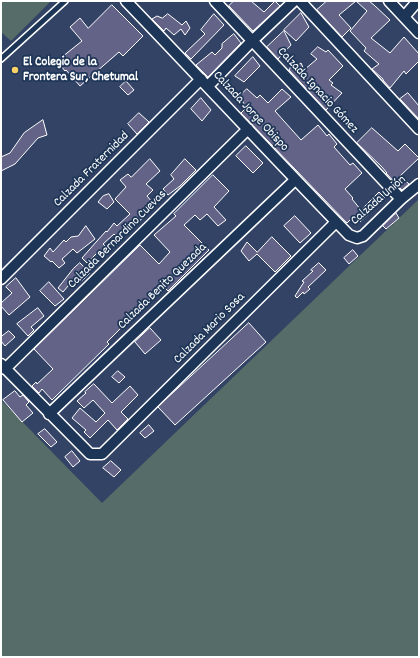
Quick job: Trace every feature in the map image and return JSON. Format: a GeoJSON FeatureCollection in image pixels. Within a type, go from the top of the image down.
{"type":"FeatureCollection","features":[{"type":"Feature","properties":{"kind":"street","name":"Calzada Jorge Obispo"},"geometry":{"type":"LineString","coordinates":[[126,1],[295,180],[349,235],[357,238]]}},
{"type":"Feature","properties":{"kind":"street","name":"Calzada Ignacio Gómez"},"geometry":{"type":"LineString","coordinates":[[215,1],[400,199]]}},
{"type":"Feature","properties":{"kind":"street","name":"Calzada Fraternidad"},"geometry":{"type":"LineString","coordinates":[[1,279],[204,83],[252,41],[294,1]]}},
{"type":"Feature","properties":{"kind":"street"},"geometry":{"type":"LineString","coordinates":[[300,1],[419,129]]}},
{"type":"Feature","properties":{"kind":"street"},"geometry":{"type":"LineString","coordinates":[[389,1],[419,33]]}},
{"type":"Feature","properties":{"kind":"street"},"geometry":{"type":"LineString","coordinates":[[404,17],[416,3]]}},
{"type":"Feature","properties":{"kind":"street","name":"Calzada Bernardino Cuevas"},"geometry":{"type":"LineString","coordinates":[[3,366],[248,129]]}},
{"type":"Feature","properties":{"kind":"street","name":"Calzada Benito Quezada"},"geometry":{"type":"LineString","coordinates":[[50,414],[295,180]]}},
{"type":"Feature","properties":{"kind":"street","name":"Calzada Unión"},"geometry":{"type":"LineString","coordinates":[[357,238],[363,236],[400,199],[419,184]]}},
{"type":"Feature","properties":{"kind":"street","name":"Calzada Mario Sosa"},"geometry":{"type":"LineString","coordinates":[[50,414],[90,454],[102,454],[336,222]]}},
{"type":"Feature","properties":{"kind":"street"},"geometry":{"type":"LineString","coordinates":[[3,366],[50,414]]}},
{"type":"Feature","properties":{"kind":"lane"},"geometry":{"type":"LineString","coordinates":[[1,58],[65,1]]}},
{"type":"Feature","properties":{"kind":"green space"},"geometry":{"type":"Polygon","coordinates":[[[1,1],[51,1],[11,41],[1,32],[1,1]]]}},
{"type":"Feature","properties":{"kind":"green space"},"geometry":{"type":"Polygon","coordinates":[[[419,199],[419,657],[1,657],[1,400],[102,503],[419,199]]]}},
{"type":"Feature","properties":{"kind":"building"},"geometry":{"type":"Polygon","coordinates":[[[234,1],[251,1],[264,12],[275,1],[280,6],[253,31],[229,6],[234,1]]]}},
{"type":"Feature","properties":{"kind":"building"},"geometry":{"type":"Polygon","coordinates":[[[327,1],[356,1],[339,15],[351,28],[342,37],[317,10],[327,1]]]}},
{"type":"Feature","properties":{"kind":"building"},"geometry":{"type":"Polygon","coordinates":[[[356,1],[369,1],[390,20],[371,38],[390,53],[404,37],[419,54],[419,61],[406,74],[404,71],[390,88],[372,69],[379,64],[364,51],[366,48],[350,31],[367,11],[356,1]]]}},
{"type":"Feature","properties":{"kind":"building"},"geometry":{"type":"Polygon","coordinates":[[[112,5],[143,36],[123,56],[119,52],[80,86],[57,61],[82,41],[70,27],[80,18],[88,28],[112,5]]]}},
{"type":"Feature","properties":{"kind":"building"},"geometry":{"type":"Polygon","coordinates":[[[301,13],[309,27],[296,41],[284,30],[301,13]]]}},
{"type":"Feature","properties":{"kind":"building"},"geometry":{"type":"Polygon","coordinates":[[[168,14],[182,25],[186,21],[190,28],[185,35],[181,29],[174,35],[166,28],[164,31],[152,19],[157,16],[162,18],[168,14]]]}},
{"type":"Feature","properties":{"kind":"building"},"geometry":{"type":"Polygon","coordinates":[[[214,14],[224,25],[191,59],[185,53],[205,34],[201,30],[214,14]]]}},
{"type":"Feature","properties":{"kind":"building"},"geometry":{"type":"Polygon","coordinates":[[[284,31],[291,45],[278,59],[267,47],[284,31]]]}},
{"type":"Feature","properties":{"kind":"building"},"geometry":{"type":"Polygon","coordinates":[[[234,34],[241,43],[208,77],[196,65],[212,52],[215,55],[222,48],[222,44],[234,34]]]}},
{"type":"Feature","properties":{"kind":"building"},"geometry":{"type":"Polygon","coordinates":[[[318,47],[326,52],[328,50],[343,66],[329,80],[333,83],[331,85],[342,93],[326,110],[289,70],[291,66],[293,69],[301,63],[304,70],[317,59],[311,54],[318,47]]]}},
{"type":"Feature","properties":{"kind":"building"},"geometry":{"type":"Polygon","coordinates":[[[253,57],[260,66],[244,82],[235,76],[253,57]]]}},
{"type":"Feature","properties":{"kind":"building"},"geometry":{"type":"Polygon","coordinates":[[[126,81],[134,90],[128,95],[120,87],[126,81]]]}},
{"type":"Feature","properties":{"kind":"building"},"geometry":{"type":"Polygon","coordinates":[[[247,89],[257,98],[260,95],[268,103],[282,89],[291,97],[275,111],[301,140],[318,125],[327,136],[329,134],[337,144],[334,147],[350,165],[353,163],[362,173],[345,189],[361,210],[379,192],[385,198],[360,222],[354,216],[347,223],[241,113],[246,108],[240,96],[247,89]]]}},
{"type":"Feature","properties":{"kind":"building"},"geometry":{"type":"Polygon","coordinates":[[[408,93],[419,106],[419,119],[400,99],[408,93]]]}},
{"type":"Feature","properties":{"kind":"building"},"geometry":{"type":"Polygon","coordinates":[[[201,98],[211,110],[202,121],[191,109],[201,98]]]}},
{"type":"Feature","properties":{"kind":"building"},"geometry":{"type":"Polygon","coordinates":[[[139,113],[149,122],[137,134],[128,124],[139,113]]]}},
{"type":"Feature","properties":{"kind":"building"},"geometry":{"type":"Polygon","coordinates":[[[43,120],[47,135],[38,138],[15,164],[1,171],[1,157],[10,153],[24,133],[43,120]]]}},
{"type":"Feature","properties":{"kind":"building"},"geometry":{"type":"Polygon","coordinates":[[[372,128],[398,151],[405,144],[419,158],[400,176],[409,184],[402,190],[382,167],[357,143],[372,128]]]}},
{"type":"Feature","properties":{"kind":"building"},"geometry":{"type":"Polygon","coordinates":[[[246,146],[263,163],[253,173],[236,156],[246,146]]]}},
{"type":"Feature","properties":{"kind":"building"},"geometry":{"type":"Polygon","coordinates":[[[150,159],[160,171],[146,184],[153,190],[147,196],[152,202],[142,210],[146,214],[130,230],[128,227],[117,237],[114,234],[103,244],[110,250],[104,256],[99,251],[87,263],[82,258],[114,223],[117,226],[130,214],[115,199],[126,187],[120,180],[128,174],[131,177],[150,159]]]}},
{"type":"Feature","properties":{"kind":"building"},"geometry":{"type":"Polygon","coordinates":[[[185,159],[196,170],[180,186],[168,195],[163,189],[174,179],[171,175],[185,159]]]}},
{"type":"Feature","properties":{"kind":"building"},"geometry":{"type":"Polygon","coordinates":[[[213,175],[229,191],[214,207],[226,220],[218,226],[207,214],[200,220],[195,215],[184,225],[209,250],[168,291],[162,285],[149,297],[150,299],[107,342],[109,344],[52,400],[42,389],[39,393],[32,386],[36,382],[37,384],[53,369],[34,349],[140,245],[159,264],[170,252],[154,235],[176,216],[174,214],[213,175]]]}},
{"type":"Feature","properties":{"kind":"building"},"geometry":{"type":"Polygon","coordinates":[[[109,194],[114,202],[107,209],[98,202],[103,196],[109,194]]]}},
{"type":"Feature","properties":{"kind":"building"},"geometry":{"type":"Polygon","coordinates":[[[396,213],[399,218],[386,229],[383,226],[396,213]]]}},
{"type":"Feature","properties":{"kind":"building"},"geometry":{"type":"Polygon","coordinates":[[[295,216],[311,233],[300,243],[284,226],[295,216]]]}},
{"type":"Feature","properties":{"kind":"building"},"geometry":{"type":"Polygon","coordinates":[[[86,226],[95,239],[77,253],[73,249],[62,259],[65,263],[59,268],[44,256],[50,248],[53,252],[64,240],[66,242],[71,237],[78,236],[86,226]]]}},
{"type":"Feature","properties":{"kind":"building"},"geometry":{"type":"Polygon","coordinates":[[[272,237],[291,256],[275,272],[257,254],[249,261],[241,251],[247,242],[257,252],[272,237]]]}},
{"type":"Feature","properties":{"kind":"building"},"geometry":{"type":"Polygon","coordinates":[[[353,250],[358,256],[349,264],[344,258],[353,250]]]}},
{"type":"Feature","properties":{"kind":"building"},"geometry":{"type":"Polygon","coordinates":[[[80,263],[90,273],[77,284],[73,280],[63,292],[58,288],[73,269],[80,263]]]}},
{"type":"Feature","properties":{"kind":"building"},"geometry":{"type":"Polygon","coordinates":[[[319,263],[326,270],[308,287],[310,289],[304,294],[303,292],[297,298],[295,296],[304,282],[302,281],[319,263]]]}},
{"type":"Feature","properties":{"kind":"building"},"geometry":{"type":"Polygon","coordinates":[[[16,278],[30,297],[9,315],[1,306],[1,303],[12,293],[6,287],[16,278]]]}},
{"type":"Feature","properties":{"kind":"building"},"geometry":{"type":"Polygon","coordinates":[[[49,282],[64,299],[55,306],[40,291],[49,282]]]}},
{"type":"Feature","properties":{"kind":"building"},"geometry":{"type":"Polygon","coordinates":[[[38,308],[44,316],[31,327],[34,330],[28,336],[17,324],[38,308]]]}},
{"type":"Feature","properties":{"kind":"building"},"geometry":{"type":"Polygon","coordinates":[[[249,323],[266,342],[175,425],[158,407],[249,323]]]}},
{"type":"Feature","properties":{"kind":"building"},"geometry":{"type":"Polygon","coordinates":[[[150,328],[161,340],[145,354],[135,342],[150,328]]]}},
{"type":"Feature","properties":{"kind":"building"},"geometry":{"type":"Polygon","coordinates":[[[9,331],[15,337],[5,346],[1,341],[1,337],[9,331]]]}},
{"type":"Feature","properties":{"kind":"building"},"geometry":{"type":"Polygon","coordinates":[[[118,371],[125,377],[119,383],[112,377],[118,371]]]}},
{"type":"Feature","properties":{"kind":"building"},"geometry":{"type":"Polygon","coordinates":[[[94,384],[112,403],[130,386],[138,395],[121,412],[128,419],[117,430],[108,420],[90,438],[84,432],[86,430],[72,418],[80,408],[96,422],[105,413],[93,400],[84,408],[77,401],[94,384]]]}},
{"type":"Feature","properties":{"kind":"building"},"geometry":{"type":"Polygon","coordinates":[[[15,391],[20,397],[23,395],[29,402],[26,405],[33,413],[22,422],[3,400],[15,391]]]}},
{"type":"Feature","properties":{"kind":"building"},"geometry":{"type":"Polygon","coordinates":[[[149,425],[154,431],[145,438],[140,433],[149,425]]]}},
{"type":"Feature","properties":{"kind":"building"},"geometry":{"type":"Polygon","coordinates":[[[45,429],[57,442],[51,447],[38,434],[45,429]]]}},
{"type":"Feature","properties":{"kind":"building"},"geometry":{"type":"Polygon","coordinates":[[[72,451],[80,461],[73,467],[65,457],[72,451]]]}},
{"type":"Feature","properties":{"kind":"building"},"geometry":{"type":"Polygon","coordinates":[[[111,461],[121,470],[114,477],[103,468],[111,461]]]}},
{"type":"Feature","properties":{"kind":"place","name":"El Colegio de la Frontera Sur, Chetumal"},"geometry":{"type":"Point","coordinates":[15,70]}}]}
